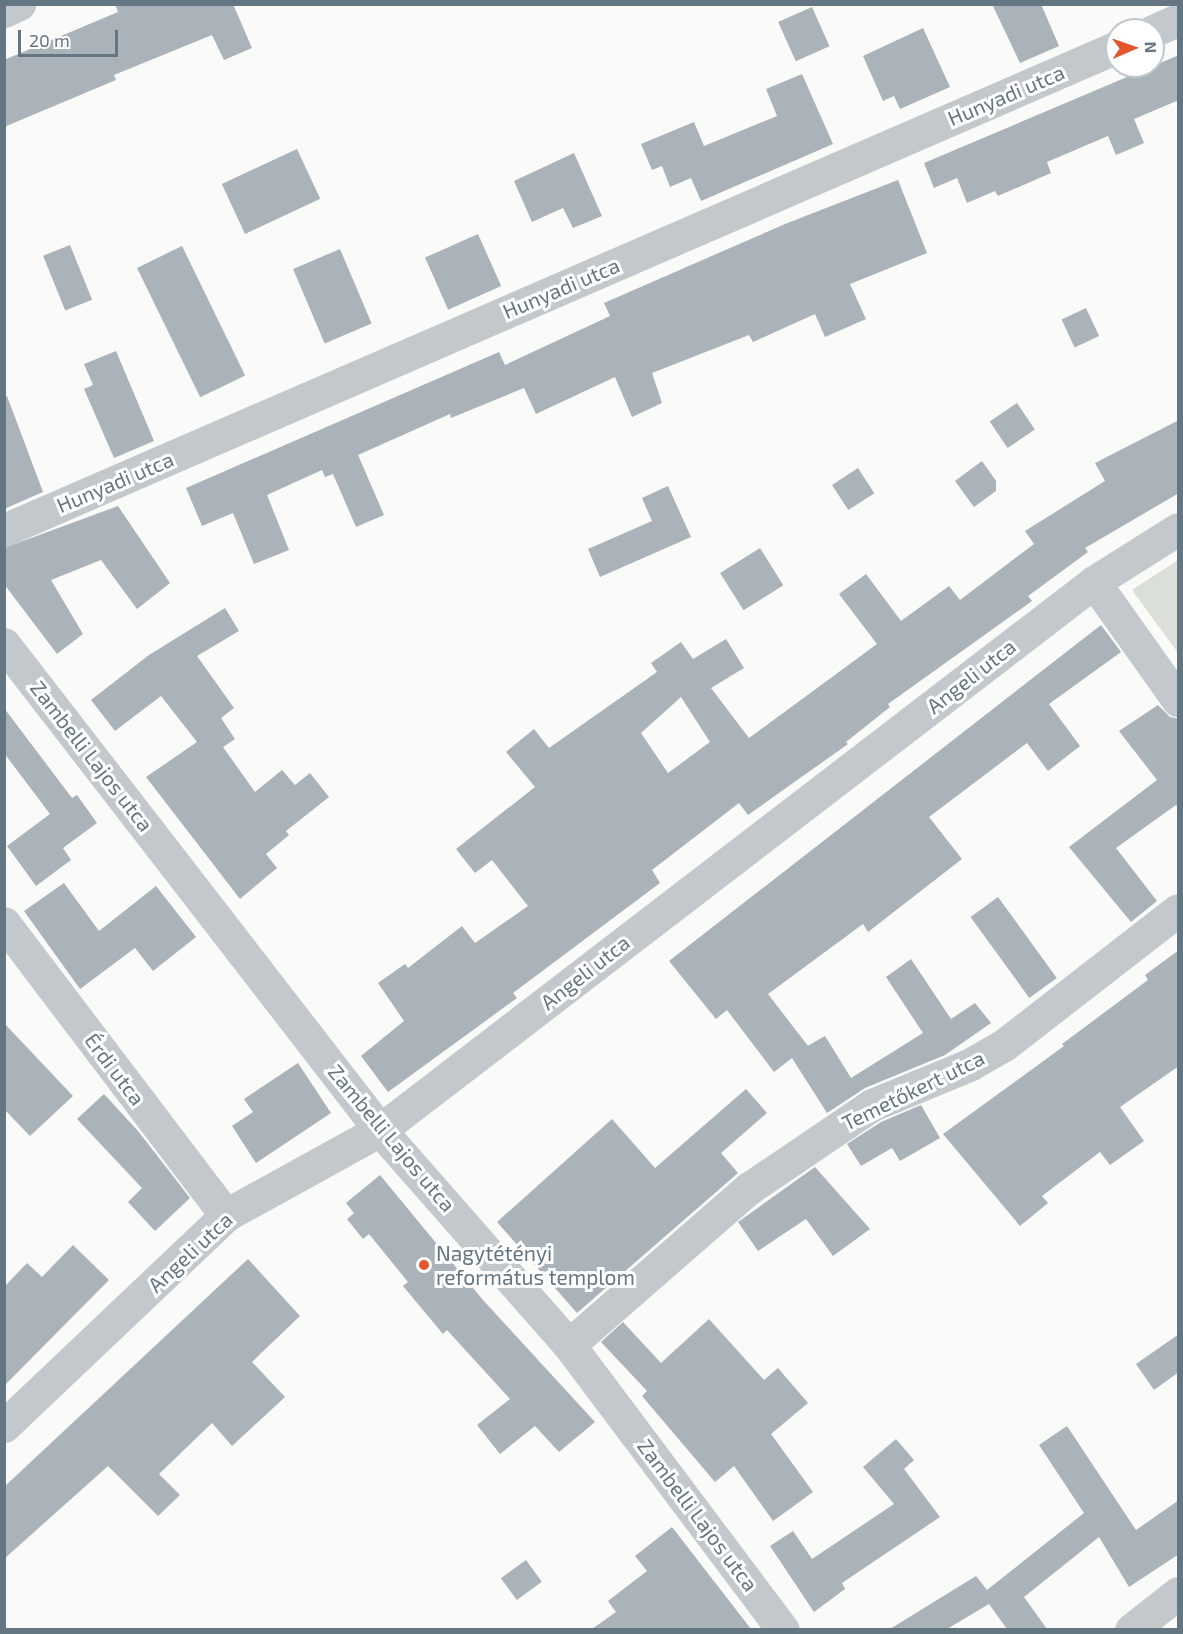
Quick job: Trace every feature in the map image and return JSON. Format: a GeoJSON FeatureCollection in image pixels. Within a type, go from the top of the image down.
{"type":"FeatureCollection","features":[{"type":"Feature","properties":{"kind":"street"},"geometry":{"type":"LineString","coordinates":[[4,11],[19,4]]}},
{"type":"Feature","properties":{"kind":"street"},"geometry":{"type":"LineString","coordinates":[[1165,26],[1179,20]]}},
{"type":"Feature","properties":{"kind":"street","name":"Hunyadi utca"},"geometry":{"type":"LineString","coordinates":[[4,530],[1105,51]]}},
{"type":"Feature","properties":{"kind":"street","name":"Angeli utca"},"geometry":{"type":"LineString","coordinates":[[4,1426],[225,1215],[380,1130],[1094,582],[1179,529]]}},
{"type":"Feature","properties":{"kind":"street"},"geometry":{"type":"LineString","coordinates":[[1094,582],[1179,700]]}},
{"type":"Feature","properties":{"kind":"street","name":"Zambelli Lajos utca"},"geometry":{"type":"LineString","coordinates":[[4,644],[380,1130],[569,1345],[783,1629]]}},
{"type":"Feature","properties":{"kind":"street","name":"Temetőkert utca"},"geometry":{"type":"LineString","coordinates":[[569,1345],[757,1183],[873,1105],[969,1065],[1004,1045],[1179,909]]}},
{"type":"Feature","properties":{"kind":"street","name":"Érdi utca"},"geometry":{"type":"LineString","coordinates":[[4,923],[225,1215]]}},
{"type":"Feature","properties":{"kind":"street"},"geometry":{"type":"LineString","coordinates":[[1131,1629],[1179,1593]]}},
{"type":"Feature","properties":{"kind":"shaded area"},"geometry":{"type":"Polygon","coordinates":[[[1178,560],[1178,653],[1132,590],[1178,560]]]}},
{"type":"Feature","properties":{"kind":"building"},"geometry":{"type":"Polygon","coordinates":[[[115,4],[233,4],[252,48],[224,60],[212,35],[114,75],[116,80],[4,127],[4,60],[118,12],[115,4]]]}},
{"type":"Feature","properties":{"kind":"building"},"geometry":{"type":"Polygon","coordinates":[[[992,4],[1041,4],[1059,46],[1020,63],[992,4]]]}},
{"type":"Feature","properties":{"kind":"building"},"geometry":{"type":"Polygon","coordinates":[[[812,7],[829,46],[796,61],[778,22],[812,7]]]}},
{"type":"Feature","properties":{"kind":"building"},"geometry":{"type":"Polygon","coordinates":[[[923,28],[950,87],[900,109],[894,96],[883,101],[863,56],[923,28]]]}},
{"type":"Feature","properties":{"kind":"building"},"geometry":{"type":"Polygon","coordinates":[[[1179,55],[1179,100],[1134,119],[1144,143],[1116,155],[1108,136],[1047,162],[1051,173],[998,196],[995,191],[967,203],[957,178],[934,188],[924,163],[1125,78],[1165,78],[1165,61],[1179,55]]]}},
{"type":"Feature","properties":{"kind":"building"},"geometry":{"type":"Polygon","coordinates":[[[802,74],[833,144],[701,201],[691,178],[670,187],[662,166],[652,170],[641,144],[694,122],[704,146],[777,116],[766,89],[802,74]]]}},
{"type":"Feature","properties":{"kind":"building"},"geometry":{"type":"Polygon","coordinates":[[[297,149],[320,199],[245,234],[222,184],[297,149]]]}},
{"type":"Feature","properties":{"kind":"building"},"geometry":{"type":"Polygon","coordinates":[[[574,153],[602,216],[573,228],[563,208],[532,222],[514,181],[574,153]]]}},
{"type":"Feature","properties":{"kind":"building"},"geometry":{"type":"Polygon","coordinates":[[[898,180],[927,253],[850,284],[866,319],[825,337],[815,314],[753,342],[749,335],[652,373],[662,403],[632,417],[615,377],[536,414],[524,388],[451,418],[450,414],[358,455],[384,515],[356,527],[333,474],[325,477],[322,470],[267,495],[289,550],[254,564],[233,513],[202,526],[186,488],[499,352],[505,365],[610,316],[604,303],[785,224],[898,180]]]}},
{"type":"Feature","properties":{"kind":"building"},"geometry":{"type":"Polygon","coordinates":[[[478,234],[501,286],[448,310],[425,258],[478,234]]]}},
{"type":"Feature","properties":{"kind":"building"},"geometry":{"type":"Polygon","coordinates":[[[70,245],[92,300],[65,311],[43,256],[70,245]]]}},
{"type":"Feature","properties":{"kind":"building"},"geometry":{"type":"Polygon","coordinates":[[[182,246],[245,375],[200,397],[137,268],[182,246]]]}},
{"type":"Feature","properties":{"kind":"building"},"geometry":{"type":"Polygon","coordinates":[[[340,249],[372,324],[325,343],[293,269],[340,249]]]}},
{"type":"Feature","properties":{"kind":"building"},"geometry":{"type":"Polygon","coordinates":[[[1086,308],[1099,336],[1075,348],[1062,319],[1086,308]]]}},
{"type":"Feature","properties":{"kind":"building"},"geometry":{"type":"Polygon","coordinates":[[[116,351],[154,441],[114,458],[84,389],[93,385],[84,364],[116,351]]]}},
{"type":"Feature","properties":{"kind":"building"},"geometry":{"type":"Polygon","coordinates":[[[7,396],[43,492],[4,509],[4,397],[7,396]]]}},
{"type":"Feature","properties":{"kind":"building"},"geometry":{"type":"Polygon","coordinates":[[[1017,403],[1035,430],[1008,448],[990,421],[1017,403]]]}},
{"type":"Feature","properties":{"kind":"building"},"geometry":{"type":"Polygon","coordinates":[[[1179,420],[1179,493],[1085,548],[1088,552],[1028,596],[1032,601],[888,704],[890,707],[846,742],[848,744],[748,815],[739,803],[652,870],[660,883],[513,993],[517,998],[388,1092],[361,1056],[404,1021],[378,983],[405,964],[408,968],[462,926],[475,943],[528,906],[492,860],[475,873],[456,849],[535,787],[506,752],[534,729],[549,748],[657,672],[651,663],[681,642],[693,659],[726,639],[744,668],[711,688],[749,738],[877,644],[839,594],[866,574],[901,621],[949,586],[960,600],[1034,544],[1025,531],[1105,481],[1095,463],[1179,420]],[[681,697],[641,733],[668,773],[710,742],[681,697]]]}},
{"type":"Feature","properties":{"kind":"building"},"geometry":{"type":"Polygon","coordinates":[[[982,461],[996,481],[996,491],[974,507],[955,481],[982,461]]]}},
{"type":"Feature","properties":{"kind":"building"},"geometry":{"type":"Polygon","coordinates":[[[858,468],[874,493],[848,510],[832,485],[858,468]]]}},
{"type":"Feature","properties":{"kind":"building"},"geometry":{"type":"Polygon","coordinates":[[[668,486],[691,537],[600,577],[588,549],[652,521],[642,498],[668,486]]]}},
{"type":"Feature","properties":{"kind":"building"},"geometry":{"type":"Polygon","coordinates":[[[118,506],[170,583],[137,609],[101,560],[51,580],[83,634],[57,654],[4,584],[4,548],[118,506]]]}},
{"type":"Feature","properties":{"kind":"building"},"geometry":{"type":"Polygon","coordinates":[[[760,548],[783,585],[743,610],[720,573],[760,548]]]}},
{"type":"Feature","properties":{"kind":"building"},"geometry":{"type":"Polygon","coordinates":[[[225,608],[239,631],[197,656],[234,708],[221,718],[235,739],[223,747],[255,792],[282,770],[295,785],[310,773],[329,797],[286,831],[289,835],[266,854],[277,868],[240,899],[146,777],[197,742],[161,696],[115,731],[91,700],[149,655],[225,608]]]}},
{"type":"Feature","properties":{"kind":"building"},"geometry":{"type":"Polygon","coordinates":[[[1101,625],[1121,652],[1049,704],[1080,746],[1048,771],[1027,743],[929,817],[962,859],[868,932],[863,924],[768,994],[808,1046],[825,1036],[851,1078],[923,1033],[886,977],[911,959],[951,1019],[975,1003],[991,1023],[945,1055],[865,1088],[827,1113],[792,1058],[774,1072],[727,1010],[716,1019],[669,961],[1101,625]]]}},
{"type":"Feature","properties":{"kind":"building"},"geometry":{"type":"Polygon","coordinates":[[[1158,705],[1170,717],[1179,719],[1179,808],[1176,805],[1116,848],[1157,901],[1131,922],[1069,847],[1157,780],[1119,731],[1158,705]]]}},
{"type":"Feature","properties":{"kind":"building"},"geometry":{"type":"Polygon","coordinates":[[[4,708],[72,798],[77,795],[97,823],[63,848],[71,860],[36,886],[7,846],[50,814],[4,753],[4,708]]]}},
{"type":"Feature","properties":{"kind":"building"},"geometry":{"type":"Polygon","coordinates":[[[64,883],[99,931],[156,886],[196,937],[153,971],[135,948],[80,989],[24,911],[64,883]]]}},
{"type":"Feature","properties":{"kind":"building"},"geometry":{"type":"Polygon","coordinates":[[[998,897],[1057,978],[1029,998],[970,917],[998,897]]]}},
{"type":"Feature","properties":{"kind":"building"},"geometry":{"type":"Polygon","coordinates":[[[1179,950],[1179,1066],[1120,1107],[1144,1141],[1110,1165],[1100,1152],[1042,1196],[1048,1203],[1020,1226],[943,1134],[1064,1046],[1062,1044],[1148,980],[1145,975],[1179,950]]]}},
{"type":"Feature","properties":{"kind":"building"},"geometry":{"type":"Polygon","coordinates":[[[4,1023],[73,1096],[30,1136],[4,1109],[4,1023]]]}},
{"type":"Feature","properties":{"kind":"building"},"geometry":{"type":"Polygon","coordinates":[[[298,1063],[331,1113],[256,1163],[232,1126],[253,1112],[244,1099],[298,1063]]]}},
{"type":"Feature","properties":{"kind":"building"},"geometry":{"type":"Polygon","coordinates":[[[746,1089],[767,1113],[721,1153],[738,1173],[577,1313],[497,1222],[612,1119],[655,1168],[746,1089]]]}},
{"type":"Feature","properties":{"kind":"building"},"geometry":{"type":"Polygon","coordinates":[[[104,1094],[138,1131],[190,1198],[155,1231],[128,1202],[142,1188],[77,1119],[104,1094]]]}},
{"type":"Feature","properties":{"kind":"building"},"geometry":{"type":"Polygon","coordinates":[[[921,1105],[940,1138],[900,1161],[892,1148],[861,1166],[847,1144],[881,1122],[921,1105]]]}},
{"type":"Feature","properties":{"kind":"building"},"geometry":{"type":"Polygon","coordinates":[[[815,1167],[870,1229],[833,1256],[806,1219],[758,1251],[738,1222],[815,1167]]]}},
{"type":"Feature","properties":{"kind":"building"},"geometry":{"type":"Polygon","coordinates":[[[380,1175],[483,1300],[595,1422],[559,1452],[535,1426],[500,1454],[477,1425],[510,1399],[447,1330],[443,1334],[403,1286],[408,1282],[369,1234],[363,1239],[347,1219],[354,1213],[346,1203],[380,1175]]]}},
{"type":"Feature","properties":{"kind":"building"},"geometry":{"type":"Polygon","coordinates":[[[73,1245],[109,1280],[4,1386],[4,1287],[27,1263],[42,1277],[73,1245]]]}},
{"type":"Feature","properties":{"kind":"building"},"geometry":{"type":"Polygon","coordinates":[[[248,1259],[300,1316],[252,1362],[285,1397],[232,1446],[212,1423],[159,1474],[180,1495],[158,1516],[108,1466],[4,1559],[4,1487],[248,1259]]]}},
{"type":"Feature","properties":{"kind":"building"},"geometry":{"type":"Polygon","coordinates":[[[709,1319],[764,1380],[778,1368],[808,1403],[771,1434],[813,1492],[773,1521],[734,1466],[715,1482],[642,1396],[647,1391],[601,1342],[623,1322],[661,1363],[709,1319]]]}},
{"type":"Feature","properties":{"kind":"building"},"geometry":{"type":"Polygon","coordinates":[[[1179,1334],[1179,1372],[1154,1390],[1136,1364],[1179,1334]]]}},
{"type":"Feature","properties":{"kind":"building"},"geometry":{"type":"Polygon","coordinates":[[[1067,1426],[1136,1530],[1179,1500],[1179,1554],[1129,1587],[1099,1537],[1024,1597],[1047,1629],[1007,1629],[989,1604],[947,1629],[890,1629],[976,1576],[987,1590],[1084,1513],[1039,1445],[1067,1426]]]}},
{"type":"Feature","properties":{"kind":"building"},"geometry":{"type":"Polygon","coordinates":[[[896,1439],[914,1460],[904,1469],[940,1517],[842,1583],[845,1589],[814,1612],[770,1546],[793,1531],[812,1559],[894,1504],[863,1467],[896,1439]]]}},
{"type":"Feature","properties":{"kind":"building"},"geometry":{"type":"Polygon","coordinates":[[[672,1527],[751,1629],[592,1629],[616,1612],[608,1601],[647,1571],[635,1556],[672,1527]]]}},
{"type":"Feature","properties":{"kind":"building"},"geometry":{"type":"Polygon","coordinates":[[[526,1560],[542,1582],[517,1600],[501,1578],[526,1560]]]}},
{"type":"Feature","properties":{"kind":"place","name":"Nagytétényi református templom"},"geometry":{"type":"Point","coordinates":[424,1265]}}]}
